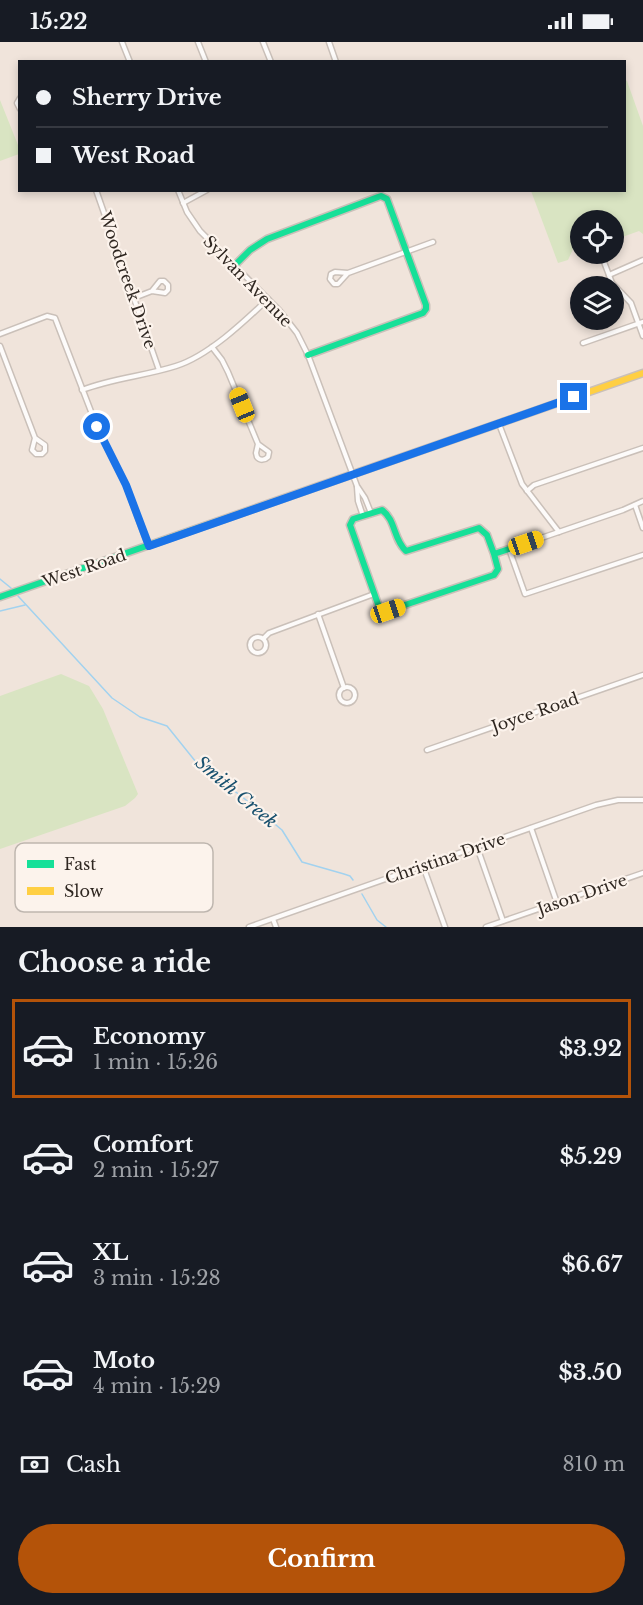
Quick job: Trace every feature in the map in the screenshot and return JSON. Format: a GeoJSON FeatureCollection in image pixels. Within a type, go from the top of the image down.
{"type":"FeatureCollection","features":[{"type":"Feature","properties":{"kind":"street"},"geometry":{"type":"LineString","coordinates":[[122,42],[129,60]]}},
{"type":"Feature","properties":{"kind":"street"},"geometry":{"type":"LineString","coordinates":[[198,42],[205,60]]}},
{"type":"Feature","properties":{"kind":"street"},"geometry":{"type":"LineString","coordinates":[[264,42],[270,60]]}},
{"type":"Feature","properties":{"kind":"street"},"geometry":{"type":"LineString","coordinates":[[329,42],[335,60]]}},
{"type":"Feature","properties":{"kind":"street","name":"Woodcreek Drive"},"geometry":{"type":"LineString","coordinates":[[97,192],[159,370]]}},
{"type":"Feature","properties":{"kind":"street","name":"Sylvan Avenue"},"geometry":{"type":"LineString","coordinates":[[179,192],[200,231],[292,325],[308,355],[357,486]]}},
{"type":"Feature","properties":{"kind":"street"},"geometry":{"type":"LineString","coordinates":[[183,203],[203,192]]}},
{"type":"Feature","properties":{"kind":"street"},"geometry":{"type":"LineString","coordinates":[[234,266],[250,250],[271,237],[375,198],[384,197],[388,201],[426,309],[423,313],[308,355]]}},
{"type":"Feature","properties":{"kind":"street"},"geometry":{"type":"LineString","coordinates":[[348,273],[338,284],[334,284],[330,279],[331,274],[335,272],[348,273],[433,242]]}},
{"type":"Feature","properties":{"kind":"street"},"geometry":{"type":"LineString","coordinates":[[609,275],[643,260]]}},
{"type":"Feature","properties":{"kind":"street"},"geometry":{"type":"LineString","coordinates":[[605,264],[612,283],[631,303],[641,322],[643,336]]}},
{"type":"Feature","properties":{"kind":"street"},"geometry":{"type":"LineString","coordinates":[[134,298],[152,291]]}},
{"type":"Feature","properties":{"kind":"street"},"geometry":{"type":"LineString","coordinates":[[82,390],[106,381],[159,370],[192,360],[212,347],[268,299]]}},
{"type":"Feature","properties":{"kind":"street"},"geometry":{"type":"LineString","coordinates":[[0,334],[47,316],[53,317],[56,321],[99,432],[126,485],[149,546]]}},
{"type":"Feature","properties":{"kind":"street"},"geometry":{"type":"LineString","coordinates":[[583,342],[641,322]]}},
{"type":"Feature","properties":{"kind":"street"},"geometry":{"type":"LineString","coordinates":[[0,346],[35,438]]}},
{"type":"Feature","properties":{"kind":"street"},"geometry":{"type":"LineString","coordinates":[[212,347],[225,366],[258,444]]}},
{"type":"Feature","properties":{"kind":"street","name":"West Road"},"geometry":{"type":"LineString","coordinates":[[0,597],[643,373]]}},
{"type":"Feature","properties":{"kind":"street"},"geometry":{"type":"LineString","coordinates":[[499,423],[519,478],[559,532]]}},
{"type":"Feature","properties":{"kind":"street"},"geometry":{"type":"LineString","coordinates":[[527,491],[534,485],[643,448]]}},
{"type":"Feature","properties":{"kind":"street"},"geometry":{"type":"LineString","coordinates":[[357,486],[371,513]]}},
{"type":"Feature","properties":{"kind":"street"},"geometry":{"type":"LineString","coordinates":[[357,486],[358,501],[363,516]]}},
{"type":"Feature","properties":{"kind":"street"},"geometry":{"type":"LineString","coordinates":[[494,554],[643,501]]}},
{"type":"Feature","properties":{"kind":"street"},"geometry":{"type":"LineString","coordinates":[[635,505],[643,528]]}},
{"type":"Feature","properties":{"kind":"street"},"geometry":{"type":"LineString","coordinates":[[379,510],[387,513],[400,545],[406,551],[479,528],[484,529],[498,569],[494,575],[384,612],[380,610],[350,528],[351,521],[363,516],[379,510]]}},
{"type":"Feature","properties":{"kind":"street"},"geometry":{"type":"LineString","coordinates":[[510,549],[525,594],[643,555]]}},
{"type":"Feature","properties":{"kind":"street"},"geometry":{"type":"LineString","coordinates":[[264,638],[269,633],[374,594]]}},
{"type":"Feature","properties":{"kind":"street"},"geometry":{"type":"LineString","coordinates":[[318,614],[344,688]]}},
{"type":"Feature","properties":{"kind":"street"},"geometry":{"type":"LineString","coordinates":[[258,636],[264,638],[267,645],[265,650],[258,653],[253,651],[250,646],[251,640],[258,636]]}},
{"type":"Feature","properties":{"kind":"street","name":"Joyce Road"},"geometry":{"type":"LineString","coordinates":[[427,750],[643,675]]}},
{"type":"Feature","properties":{"kind":"street"},"geometry":{"type":"LineString","coordinates":[[344,688],[352,689],[355,693],[351,702],[344,702],[340,699],[339,694],[344,688]]}},
{"type":"Feature","properties":{"kind":"street","name":"Christina Drive"},"geometry":{"type":"LineString","coordinates":[[249,927],[607,802],[643,800]]}},
{"type":"Feature","properties":{"kind":"street"},"geometry":{"type":"LineString","coordinates":[[531,828],[557,903]]}},
{"type":"Feature","properties":{"kind":"street"},"geometry":{"type":"LineString","coordinates":[[477,846],[503,921]]}},
{"type":"Feature","properties":{"kind":"street"},"geometry":{"type":"LineString","coordinates":[[423,865],[445,927]]}},
{"type":"Feature","properties":{"kind":"street","name":"Jason Drive"},"geometry":{"type":"LineString","coordinates":[[486,927],[643,873]]}},
{"type":"Feature","properties":{"kind":"street"},"geometry":{"type":"LineString","coordinates":[[273,918],[276,927]]}},
{"type":"Feature","properties":{"kind":"green space"},"geometry":{"type":"Polygon","coordinates":[[[626,80],[643,126],[643,234],[639,231],[624,236],[624,210],[570,210],[570,256],[568,260],[558,263],[531,192],[626,192],[626,80]]]}},
{"type":"Feature","properties":{"kind":"green space"},"geometry":{"type":"Polygon","coordinates":[[[0,100],[18,145],[18,154],[0,161],[0,100]]]}},
{"type":"Feature","properties":{"kind":"green space"},"geometry":{"type":"Polygon","coordinates":[[[61,674],[89,686],[103,709],[138,794],[125,806],[0,849],[0,696],[61,674]]]}},
{"type":"Feature","properties":{"kind":"waterway","name":"Smith Creek"},"geometry":{"type":"LineString","coordinates":[[0,579],[11,588]]}},
{"type":"Feature","properties":{"kind":"waterway","name":"Smith Creek"},"geometry":{"type":"LineString","coordinates":[[18,596],[112,698],[140,717],[167,726],[200,767],[240,795],[282,830],[302,862],[350,876],[353,880]]}},
{"type":"Feature","properties":{"kind":"waterway"},"geometry":{"type":"LineString","coordinates":[[0,611],[25,605]]}},
{"type":"Feature","properties":{"kind":"waterway","name":"Smith Creek"},"geometry":{"type":"LineString","coordinates":[[362,894],[377,920],[386,927]]}},
{"type":"Feature","properties":{"kind":"traffic: fast"},"geometry":{"type":"LineString","coordinates":[[234,266],[250,250],[267,239],[378,197],[387,199],[426,309],[423,313],[308,355]]}},
{"type":"Feature","properties":{"kind":"traffic: fast"},"geometry":{"type":"LineString","coordinates":[[0,597],[503,422]]}},
{"type":"Feature","properties":{"kind":"traffic: fast"},"geometry":{"type":"LineString","coordinates":[[494,554],[498,569],[494,575],[384,612],[379,607],[350,525],[353,519],[382,510],[390,519],[406,551],[479,528],[487,535],[494,554],[509,549]]}},
{"type":"Feature","properties":{"kind":"traffic: slow"},"geometry":{"type":"LineString","coordinates":[[503,422],[643,373]]}},
{"type":"Feature","properties":{"kind":"route"},"geometry":{"type":"LineString","coordinates":[[97,427],[126,485],[149,546],[574,397]]}}]}
